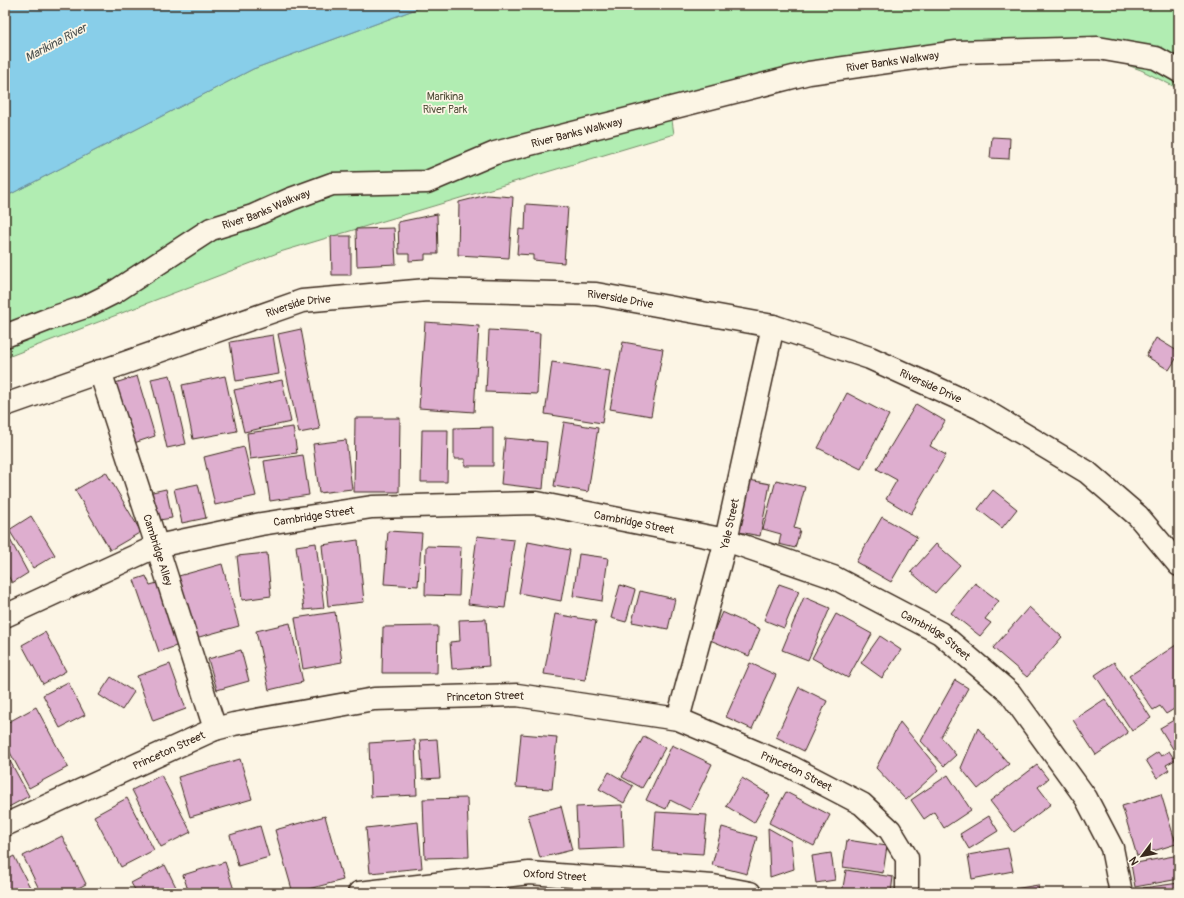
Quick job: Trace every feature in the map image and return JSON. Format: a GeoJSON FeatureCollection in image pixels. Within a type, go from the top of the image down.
{"type":"FeatureCollection","features":[{"type":"Feature","properties":{"kind":"street","name":"River Banks Walkway"},"geometry":{"type":"LineString","coordinates":[[5,336],[85,307],[113,293],[212,229],[253,216],[291,199],[332,184],[427,182],[495,153],[809,73],[957,52],[1098,48],[1156,58],[1179,71]]}},
{"type":"Feature","properties":{"kind":"street","name":"Riverside Drive"},"geometry":{"type":"LineString","coordinates":[[5,405],[302,301],[427,290],[596,294],[773,326],[870,358],[980,408],[1087,472],[1138,516],[1179,565]]}},
{"type":"Feature","properties":{"kind":"street","name":"Yale Street"},"geometry":{"type":"LineString","coordinates":[[678,719],[726,540],[773,326]]}},
{"type":"Feature","properties":{"kind":"street","name":"Cambridge Alley"},"geometry":{"type":"LineString","coordinates":[[100,371],[215,729]]}},
{"type":"Feature","properties":{"kind":"street","name":"Cambridge Street"},"geometry":{"type":"LineString","coordinates":[[5,616],[157,546],[261,524],[372,507],[537,502],[726,540],[833,577],[940,633],[1010,693],[1086,798],[1112,848],[1120,893]]}},
{"type":"Feature","properties":{"kind":"street","name":"Princeton Street"},"geometry":{"type":"LineString","coordinates":[[5,825],[215,729],[234,724],[374,699],[517,695],[678,719],[791,767],[862,804],[890,830],[907,858],[906,893]]}},
{"type":"Feature","properties":{"kind":"street","name":"Oxford Street"},"geometry":{"type":"LineString","coordinates":[[359,893],[529,873],[750,893]]}},
{"type":"Feature","properties":{"kind":"green space","name":"Marikina River Park"},"geometry":{"type":"Polygon","coordinates":[[[427,5],[1179,5],[1179,89],[1141,70],[1094,53],[1032,42],[669,100],[674,134],[280,252],[5,358],[5,197],[253,69],[427,5]]]}},
{"type":"Feature","properties":{"kind":"water","name":"Marikina River"},"geometry":{"type":"Polygon","coordinates":[[[5,5],[427,5],[253,69],[5,197],[5,5]]]}},
{"type":"Feature","properties":{"kind":"building"},"geometry":{"type":"Polygon","coordinates":[[[992,137],[1010,138],[1009,159],[990,158],[992,137]]]}},
{"type":"Feature","properties":{"kind":"building"},"geometry":{"type":"Polygon","coordinates":[[[487,195],[513,197],[509,258],[458,255],[459,202],[487,195]]]}},
{"type":"Feature","properties":{"kind":"building"},"geometry":{"type":"Polygon","coordinates":[[[526,204],[568,207],[564,263],[533,260],[533,255],[517,254],[519,229],[525,230],[526,204]]]}},
{"type":"Feature","properties":{"kind":"building"},"geometry":{"type":"Polygon","coordinates":[[[437,214],[438,254],[425,254],[425,260],[409,261],[409,254],[399,254],[398,222],[437,214]]]}},
{"type":"Feature","properties":{"kind":"building"},"geometry":{"type":"Polygon","coordinates":[[[394,228],[396,264],[357,266],[356,229],[394,228]]]}},
{"type":"Feature","properties":{"kind":"building"},"geometry":{"type":"Polygon","coordinates":[[[331,236],[351,236],[351,275],[332,275],[331,236]]]}},
{"type":"Feature","properties":{"kind":"building"},"geometry":{"type":"Polygon","coordinates":[[[425,322],[479,326],[474,412],[419,408],[425,322]]]}},
{"type":"Feature","properties":{"kind":"building"},"geometry":{"type":"Polygon","coordinates":[[[301,329],[320,429],[299,433],[278,334],[301,329]]]}},
{"type":"Feature","properties":{"kind":"building"},"geometry":{"type":"Polygon","coordinates":[[[489,330],[540,333],[537,394],[486,392],[489,330]]]}},
{"type":"Feature","properties":{"kind":"building"},"geometry":{"type":"Polygon","coordinates":[[[273,335],[279,374],[236,381],[230,342],[273,335]]]}},
{"type":"Feature","properties":{"kind":"building"},"geometry":{"type":"Polygon","coordinates":[[[1156,338],[1179,352],[1169,370],[1146,356],[1156,338]]]}},
{"type":"Feature","properties":{"kind":"building"},"geometry":{"type":"Polygon","coordinates":[[[623,342],[663,349],[651,416],[610,409],[623,342]]]}},
{"type":"Feature","properties":{"kind":"building"},"geometry":{"type":"Polygon","coordinates":[[[552,362],[610,371],[602,423],[545,414],[552,362]]]}},
{"type":"Feature","properties":{"kind":"building"},"geometry":{"type":"Polygon","coordinates":[[[170,375],[186,444],[167,448],[151,379],[170,375]]]}},
{"type":"Feature","properties":{"kind":"building"},"geometry":{"type":"Polygon","coordinates":[[[137,376],[155,436],[125,446],[106,386],[137,376]]]}},
{"type":"Feature","properties":{"kind":"building"},"geometry":{"type":"Polygon","coordinates":[[[225,376],[237,431],[193,439],[182,385],[225,376]]]}},
{"type":"Feature","properties":{"kind":"building"},"geometry":{"type":"Polygon","coordinates":[[[282,380],[291,422],[244,432],[234,390],[282,380]]]}},
{"type":"Feature","properties":{"kind":"building"},"geometry":{"type":"Polygon","coordinates":[[[847,393],[889,415],[861,469],[818,448],[847,393]]]}},
{"type":"Feature","properties":{"kind":"building"},"geometry":{"type":"Polygon","coordinates":[[[916,404],[945,421],[930,446],[946,455],[911,514],[886,499],[897,480],[877,469],[916,404]]]}},
{"type":"Feature","properties":{"kind":"building"},"geometry":{"type":"Polygon","coordinates":[[[355,418],[400,418],[399,492],[354,492],[355,418]]]}},
{"type":"Feature","properties":{"kind":"building"},"geometry":{"type":"Polygon","coordinates":[[[564,422],[598,428],[588,492],[554,486],[564,422]]]}},
{"type":"Feature","properties":{"kind":"building"},"geometry":{"type":"Polygon","coordinates":[[[293,427],[297,453],[250,459],[247,433],[293,427]]]}},
{"type":"Feature","properties":{"kind":"building"},"geometry":{"type":"Polygon","coordinates":[[[493,427],[493,466],[465,466],[465,459],[454,459],[454,428],[493,427]]]}},
{"type":"Feature","properties":{"kind":"building"},"geometry":{"type":"Polygon","coordinates":[[[422,430],[448,430],[447,482],[421,482],[422,430]]]}},
{"type":"Feature","properties":{"kind":"building"},"geometry":{"type":"Polygon","coordinates":[[[505,438],[547,442],[543,489],[501,484],[505,438]]]}},
{"type":"Feature","properties":{"kind":"building"},"geometry":{"type":"Polygon","coordinates":[[[346,440],[352,489],[319,493],[313,444],[346,440]]]}},
{"type":"Feature","properties":{"kind":"building"},"geometry":{"type":"Polygon","coordinates":[[[244,447],[256,496],[215,505],[204,457],[244,447]]]}},
{"type":"Feature","properties":{"kind":"building"},"geometry":{"type":"Polygon","coordinates":[[[303,455],[309,495],[270,501],[264,461],[303,455]]]}},
{"type":"Feature","properties":{"kind":"building"},"geometry":{"type":"Polygon","coordinates":[[[106,472],[141,532],[110,550],[75,490],[106,472]]]}},
{"type":"Feature","properties":{"kind":"building"},"geometry":{"type":"Polygon","coordinates":[[[749,480],[770,484],[760,536],[739,532],[749,480]]]}},
{"type":"Feature","properties":{"kind":"building"},"geometry":{"type":"Polygon","coordinates":[[[776,480],[805,487],[794,528],[800,530],[795,548],[779,544],[781,534],[763,529],[776,480]]]}},
{"type":"Feature","properties":{"kind":"building"},"geometry":{"type":"Polygon","coordinates":[[[198,484],[206,518],[182,523],[174,489],[198,484]]]}},
{"type":"Feature","properties":{"kind":"building"},"geometry":{"type":"Polygon","coordinates":[[[166,489],[172,518],[153,521],[148,493],[166,489]]]}},
{"type":"Feature","properties":{"kind":"building"},"geometry":{"type":"Polygon","coordinates":[[[993,490],[1017,509],[1002,528],[978,509],[993,490]]]}},
{"type":"Feature","properties":{"kind":"building"},"geometry":{"type":"Polygon","coordinates":[[[31,516],[55,555],[33,568],[9,530],[31,516]]]}},
{"type":"Feature","properties":{"kind":"building"},"geometry":{"type":"Polygon","coordinates":[[[882,517],[917,537],[891,582],[856,562],[882,517]]]}},
{"type":"Feature","properties":{"kind":"building"},"geometry":{"type":"Polygon","coordinates":[[[388,531],[422,533],[418,586],[384,584],[388,531]]]}},
{"type":"Feature","properties":{"kind":"building"},"geometry":{"type":"Polygon","coordinates":[[[7,534],[28,573],[12,583],[5,570],[5,535],[7,534]]]}},
{"type":"Feature","properties":{"kind":"building"},"geometry":{"type":"Polygon","coordinates":[[[477,536],[514,540],[505,608],[468,604],[477,536]]]}},
{"type":"Feature","properties":{"kind":"building"},"geometry":{"type":"Polygon","coordinates":[[[358,540],[364,602],[328,606],[322,545],[358,540]]]}},
{"type":"Feature","properties":{"kind":"building"},"geometry":{"type":"Polygon","coordinates":[[[528,542],[570,550],[561,601],[519,593],[528,542]]]}},
{"type":"Feature","properties":{"kind":"building"},"geometry":{"type":"Polygon","coordinates":[[[316,543],[324,608],[304,610],[296,546],[316,543]]]}},
{"type":"Feature","properties":{"kind":"building"},"geometry":{"type":"Polygon","coordinates":[[[936,544],[960,565],[935,593],[911,572],[936,544]]]}},
{"type":"Feature","properties":{"kind":"building"},"geometry":{"type":"Polygon","coordinates":[[[426,546],[461,547],[459,596],[425,595],[426,546]]]}},
{"type":"Feature","properties":{"kind":"building"},"geometry":{"type":"Polygon","coordinates":[[[267,553],[271,596],[242,600],[237,556],[267,553]]]}},
{"type":"Feature","properties":{"kind":"building"},"geometry":{"type":"Polygon","coordinates":[[[579,554],[608,558],[602,601],[573,596],[579,554]]]}},
{"type":"Feature","properties":{"kind":"building"},"geometry":{"type":"Polygon","coordinates":[[[222,564],[239,626],[192,639],[175,577],[222,564]]]}},
{"type":"Feature","properties":{"kind":"building"},"geometry":{"type":"Polygon","coordinates":[[[146,576],[150,585],[161,582],[182,644],[159,652],[134,580],[146,576]]]}},
{"type":"Feature","properties":{"kind":"building"},"geometry":{"type":"Polygon","coordinates":[[[975,583],[999,601],[985,619],[991,623],[980,636],[951,613],[975,583]]]}},
{"type":"Feature","properties":{"kind":"building"},"geometry":{"type":"Polygon","coordinates":[[[779,584],[799,591],[784,628],[764,620],[779,584]]]}},
{"type":"Feature","properties":{"kind":"building"},"geometry":{"type":"Polygon","coordinates":[[[620,585],[635,590],[626,622],[611,618],[620,585]]]}},
{"type":"Feature","properties":{"kind":"building"},"geometry":{"type":"Polygon","coordinates":[[[640,591],[675,599],[668,629],[632,622],[640,591]]]}},
{"type":"Feature","properties":{"kind":"building"},"geometry":{"type":"Polygon","coordinates":[[[804,597],[830,608],[808,660],[782,650],[804,597]]]}},
{"type":"Feature","properties":{"kind":"building"},"geometry":{"type":"Polygon","coordinates":[[[1029,607],[1062,637],[1027,677],[993,648],[1029,607]]]}},
{"type":"Feature","properties":{"kind":"building"},"geometry":{"type":"Polygon","coordinates":[[[335,612],[342,662],[303,669],[295,618],[335,612]]]}},
{"type":"Feature","properties":{"kind":"building"},"geometry":{"type":"Polygon","coordinates":[[[722,612],[760,629],[749,656],[710,640],[722,612]]]}},
{"type":"Feature","properties":{"kind":"building"},"geometry":{"type":"Polygon","coordinates":[[[555,614],[596,621],[585,680],[544,674],[555,614]]]}},
{"type":"Feature","properties":{"kind":"building"},"geometry":{"type":"Polygon","coordinates":[[[836,614],[872,634],[848,678],[812,658],[836,614]]]}},
{"type":"Feature","properties":{"kind":"building"},"geometry":{"type":"Polygon","coordinates":[[[486,619],[489,666],[452,669],[450,642],[460,641],[459,620],[486,619]]]}},
{"type":"Feature","properties":{"kind":"building"},"geometry":{"type":"Polygon","coordinates":[[[290,623],[303,682],[269,690],[256,631],[290,623]]]}},
{"type":"Feature","properties":{"kind":"building"},"geometry":{"type":"Polygon","coordinates":[[[438,626],[437,673],[382,673],[383,627],[438,626]]]}},
{"type":"Feature","properties":{"kind":"building"},"geometry":{"type":"Polygon","coordinates":[[[45,632],[66,671],[43,684],[22,645],[45,632]]]}},
{"type":"Feature","properties":{"kind":"building"},"geometry":{"type":"Polygon","coordinates":[[[880,636],[901,650],[882,678],[861,663],[880,636]]]}},
{"type":"Feature","properties":{"kind":"building"},"geometry":{"type":"Polygon","coordinates":[[[1179,643],[1179,706],[1166,714],[1160,706],[1153,710],[1129,676],[1179,643]]]}},
{"type":"Feature","properties":{"kind":"building"},"geometry":{"type":"Polygon","coordinates":[[[241,650],[249,681],[217,690],[208,659],[241,650]]]}},
{"type":"Feature","properties":{"kind":"building"},"geometry":{"type":"Polygon","coordinates":[[[1114,662],[1151,718],[1132,731],[1095,675],[1114,662]]]}},
{"type":"Feature","properties":{"kind":"building"},"geometry":{"type":"Polygon","coordinates":[[[750,663],[776,675],[752,729],[726,717],[750,663]]]}},
{"type":"Feature","properties":{"kind":"building"},"geometry":{"type":"Polygon","coordinates":[[[170,664],[186,709],[153,721],[137,676],[170,664]]]}},
{"type":"Feature","properties":{"kind":"building"},"geometry":{"type":"Polygon","coordinates":[[[111,677],[134,692],[122,710],[99,695],[111,677]]]}},
{"type":"Feature","properties":{"kind":"building"},"geometry":{"type":"Polygon","coordinates":[[[955,680],[968,688],[941,737],[956,755],[944,766],[921,741],[955,680]]]}},
{"type":"Feature","properties":{"kind":"building"},"geometry":{"type":"Polygon","coordinates":[[[68,682],[85,715],[60,728],[43,695],[68,682]]]}},
{"type":"Feature","properties":{"kind":"building"},"geometry":{"type":"Polygon","coordinates":[[[799,687],[827,701],[804,751],[776,737],[799,687]]]}},
{"type":"Feature","properties":{"kind":"building"},"geometry":{"type":"Polygon","coordinates":[[[1105,699],[1128,733],[1096,755],[1073,720],[1105,699]]]}},
{"type":"Feature","properties":{"kind":"building"},"geometry":{"type":"Polygon","coordinates":[[[36,707],[68,767],[29,788],[5,743],[5,724],[36,707]]]}},
{"type":"Feature","properties":{"kind":"building"},"geometry":{"type":"Polygon","coordinates":[[[1179,717],[1179,745],[1173,749],[1160,728],[1179,717]]]}},
{"type":"Feature","properties":{"kind":"building"},"geometry":{"type":"Polygon","coordinates":[[[900,722],[939,770],[906,800],[876,768],[900,722]]]}},
{"type":"Feature","properties":{"kind":"building"},"geometry":{"type":"Polygon","coordinates":[[[978,728],[1009,764],[978,789],[961,768],[978,728]]]}},
{"type":"Feature","properties":{"kind":"building"},"geometry":{"type":"Polygon","coordinates":[[[521,734],[557,737],[552,789],[516,787],[521,734]]]}},
{"type":"Feature","properties":{"kind":"building"},"geometry":{"type":"Polygon","coordinates":[[[644,736],[665,748],[642,788],[622,777],[644,736]]]}},
{"type":"Feature","properties":{"kind":"building"},"geometry":{"type":"Polygon","coordinates":[[[437,739],[440,778],[423,779],[420,740],[437,739]]]}},
{"type":"Feature","properties":{"kind":"building"},"geometry":{"type":"Polygon","coordinates":[[[415,740],[417,795],[371,797],[369,743],[415,740]]]}},
{"type":"Feature","properties":{"kind":"building"},"geometry":{"type":"Polygon","coordinates":[[[672,745],[712,764],[690,810],[670,800],[666,809],[646,800],[672,745]]]}},
{"type":"Feature","properties":{"kind":"building"},"geometry":{"type":"Polygon","coordinates":[[[1169,751],[1175,760],[1166,765],[1169,770],[1157,778],[1146,760],[1158,752],[1161,756],[1169,751]]]}},
{"type":"Feature","properties":{"kind":"building"},"geometry":{"type":"Polygon","coordinates":[[[240,759],[252,799],[190,817],[178,777],[240,759]]]}},
{"type":"Feature","properties":{"kind":"building"},"geometry":{"type":"Polygon","coordinates":[[[10,761],[29,796],[5,809],[5,764],[10,761]]]}},
{"type":"Feature","properties":{"kind":"building"},"geometry":{"type":"Polygon","coordinates":[[[1037,765],[1048,779],[1038,787],[1051,804],[1014,832],[990,801],[1037,765]]]}},
{"type":"Feature","properties":{"kind":"building"},"geometry":{"type":"Polygon","coordinates":[[[609,772],[633,786],[624,803],[599,789],[609,772]]]}},
{"type":"Feature","properties":{"kind":"building"},"geometry":{"type":"Polygon","coordinates":[[[161,775],[191,832],[161,847],[132,790],[161,775]]]}},
{"type":"Feature","properties":{"kind":"building"},"geometry":{"type":"Polygon","coordinates":[[[948,775],[971,810],[944,828],[934,812],[924,819],[911,800],[948,775]]]}},
{"type":"Feature","properties":{"kind":"building"},"geometry":{"type":"Polygon","coordinates":[[[742,778],[770,795],[754,823],[726,806],[742,778]]]}},
{"type":"Feature","properties":{"kind":"building"},"geometry":{"type":"Polygon","coordinates":[[[786,792],[830,815],[814,846],[769,823],[786,792]]]}},
{"type":"Feature","properties":{"kind":"building"},"geometry":{"type":"Polygon","coordinates":[[[1161,794],[1176,844],[1137,856],[1122,806],[1161,794]]]}},
{"type":"Feature","properties":{"kind":"building"},"geometry":{"type":"Polygon","coordinates":[[[127,798],[154,850],[121,867],[94,816],[127,798]]]}},
{"type":"Feature","properties":{"kind":"building"},"geometry":{"type":"Polygon","coordinates":[[[467,798],[469,857],[425,858],[423,799],[467,798]]]}},
{"type":"Feature","properties":{"kind":"building"},"geometry":{"type":"Polygon","coordinates":[[[622,805],[624,848],[578,850],[576,807],[622,805]]]}},
{"type":"Feature","properties":{"kind":"building"},"geometry":{"type":"Polygon","coordinates":[[[561,806],[572,850],[540,858],[528,815],[561,806]]]}},
{"type":"Feature","properties":{"kind":"building"},"geometry":{"type":"Polygon","coordinates":[[[656,812],[707,815],[703,854],[653,851],[656,812]]]}},
{"type":"Feature","properties":{"kind":"building"},"geometry":{"type":"Polygon","coordinates":[[[325,816],[343,880],[293,893],[275,830],[325,816]]]}},
{"type":"Feature","properties":{"kind":"building"},"geometry":{"type":"Polygon","coordinates":[[[989,816],[998,831],[969,849],[960,834],[989,816]]]}},
{"type":"Feature","properties":{"kind":"building"},"geometry":{"type":"Polygon","coordinates":[[[418,822],[422,868],[370,873],[366,828],[418,822]]]}},
{"type":"Feature","properties":{"kind":"building"},"geometry":{"type":"Polygon","coordinates":[[[260,826],[269,857],[238,866],[230,835],[260,826]]]}},
{"type":"Feature","properties":{"kind":"building"},"geometry":{"type":"Polygon","coordinates":[[[722,827],[757,837],[747,874],[712,865],[722,827]]]}},
{"type":"Feature","properties":{"kind":"building"},"geometry":{"type":"Polygon","coordinates":[[[768,828],[791,841],[794,869],[770,877],[768,828]]]}},
{"type":"Feature","properties":{"kind":"building"},"geometry":{"type":"Polygon","coordinates":[[[1179,834],[1179,852],[1175,836],[1179,834]]]}},
{"type":"Feature","properties":{"kind":"building"},"geometry":{"type":"Polygon","coordinates":[[[62,836],[86,884],[69,893],[41,893],[23,856],[62,836]]]}},
{"type":"Feature","properties":{"kind":"building"},"geometry":{"type":"Polygon","coordinates":[[[847,840],[887,846],[883,873],[843,867],[847,840]]]}},
{"type":"Feature","properties":{"kind":"building"},"geometry":{"type":"Polygon","coordinates":[[[1008,848],[1013,871],[972,879],[968,855],[1008,848]]]}},
{"type":"Feature","properties":{"kind":"building"},"geometry":{"type":"Polygon","coordinates":[[[831,853],[835,880],[816,883],[812,856],[831,853]]]}},
{"type":"Feature","properties":{"kind":"building"},"geometry":{"type":"Polygon","coordinates":[[[1179,855],[1179,879],[1135,887],[1131,864],[1179,855]]]}},
{"type":"Feature","properties":{"kind":"building"},"geometry":{"type":"Polygon","coordinates":[[[14,856],[33,893],[5,893],[5,861],[14,856]]]}},
{"type":"Feature","properties":{"kind":"building"},"geometry":{"type":"Polygon","coordinates":[[[225,862],[235,893],[189,893],[183,875],[225,862]]]}},
{"type":"Feature","properties":{"kind":"building"},"geometry":{"type":"Polygon","coordinates":[[[165,865],[179,893],[137,893],[131,883],[165,865]]]}},
{"type":"Feature","properties":{"kind":"building"},"geometry":{"type":"Polygon","coordinates":[[[846,870],[893,877],[891,893],[842,893],[846,870]]]}},
{"type":"Feature","properties":{"kind":"building"},"geometry":{"type":"Polygon","coordinates":[[[1179,883],[1179,893],[1143,893],[1143,888],[1179,883]]]}},
{"type":"Feature","properties":{"kind":"building"},"geometry":{"type":"Polygon","coordinates":[[[1038,885],[1039,893],[1009,893],[1008,890],[1038,885]]]}}]}
